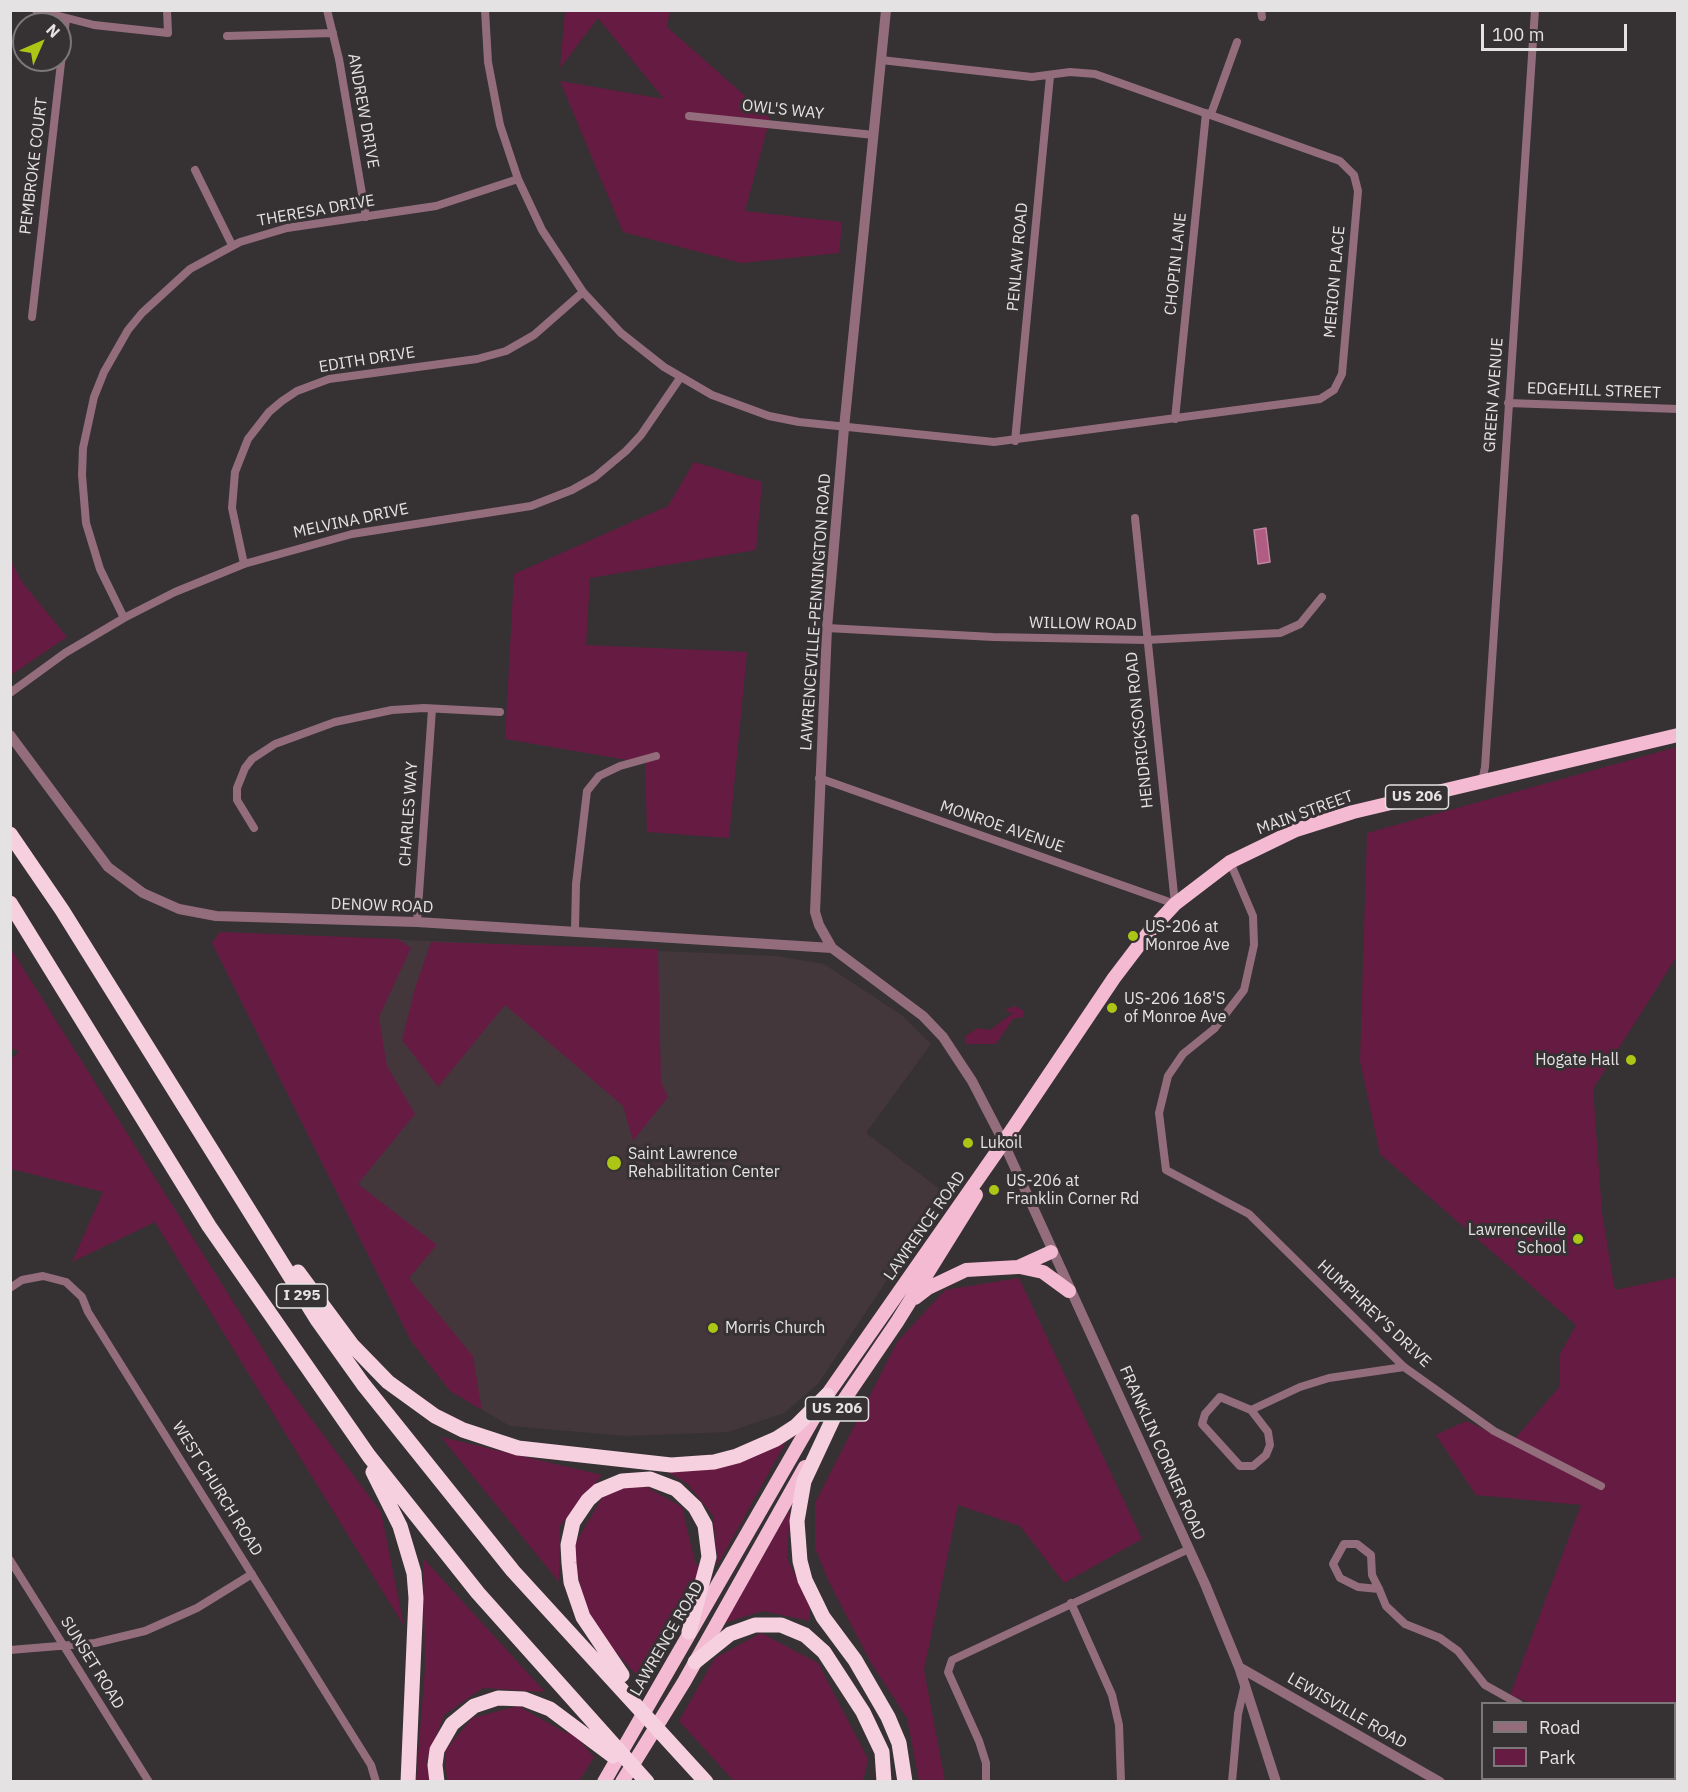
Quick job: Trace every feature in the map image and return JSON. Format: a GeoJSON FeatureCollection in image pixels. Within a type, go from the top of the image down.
{"type":"FeatureCollection","features":[{"type":"Feature","properties":{"kind":"highway","name":"MAIN STREET"},"geometry":{"type":"LineString","coordinates":[[1004,1143],[1114,978],[1149,932],[1175,904],[1230,861],[1269,841],[1324,821],[1677,735]]}},
{"type":"Feature","properties":{"kind":"highway","name":"I 295"},"geometry":{"type":"LineString","coordinates":[[10,834],[62,910],[318,1322],[363,1384],[513,1570],[706,1782]]}},
{"type":"Feature","properties":{"kind":"highway","name":"I 295"},"geometry":{"type":"LineString","coordinates":[[10,903],[209,1226],[361,1444],[400,1497],[478,1593],[645,1779]]}},
{"type":"Feature","properties":{"kind":"highway","name":"LAWRENCE ROAD"},"geometry":{"type":"LineString","coordinates":[[622,1782],[684,1682],[839,1406],[909,1303],[972,1204],[1004,1143]]}},
{"type":"Feature","properties":{"kind":"highway","name":"LAWRENCE ROAD"},"geometry":{"type":"LineString","coordinates":[[604,1782],[672,1660],[827,1395],[1004,1143]]}},
{"type":"Feature","properties":{"kind":"highway"},"geometry":{"type":"LineString","coordinates":[[240,1195],[370,1364],[421,1406],[463,1430],[488,1440],[544,1453],[671,1465],[714,1462],[756,1449],[776,1439],[796,1426],[827,1395]]}},
{"type":"Feature","properties":{"kind":"highway"},"geometry":{"type":"LineString","coordinates":[[1018,1267],[1051,1252]]}},
{"type":"Feature","properties":{"kind":"highway"},"geometry":{"type":"LineString","coordinates":[[909,1303],[928,1288],[966,1270],[1018,1267],[1043,1272],[1070,1291]]}},
{"type":"Feature","properties":{"kind":"highway"},"geometry":{"type":"LineString","coordinates":[[839,1406],[804,1481],[797,1521],[800,1561],[805,1580],[823,1617],[855,1660],[888,1717],[899,1743],[905,1782]]}},
{"type":"Feature","properties":{"kind":"highway"},"geometry":{"type":"LineString","coordinates":[[361,1444],[400,1526],[414,1574],[416,1598],[408,1782]]}},
{"type":"Feature","properties":{"kind":"highway"},"geometry":{"type":"LineString","coordinates":[[648,1718],[631,1686],[593,1635],[583,1617],[571,1582],[569,1534],[579,1510],[598,1491],[622,1480],[650,1479],[675,1489],[695,1507],[705,1525],[709,1557],[690,1632]]}},
{"type":"Feature","properties":{"kind":"highway"},"geometry":{"type":"LineString","coordinates":[[695,1662],[730,1634],[755,1625],[781,1625],[805,1635],[824,1652],[863,1712],[882,1752],[884,1782]]}},
{"type":"Feature","properties":{"kind":"highway"},"geometry":{"type":"LineString","coordinates":[[437,1782],[435,1765],[437,1750],[452,1724],[479,1704],[512,1698],[550,1709],[645,1779]]}},
{"type":"Feature","properties":{"kind":"highway"},"geometry":{"type":"LineString","coordinates":[[679,1752],[714,1782]]}},
{"type":"Feature","properties":{"kind":"street"},"geometry":{"type":"LineString","coordinates":[[72,20],[129,30],[168,33],[167,10]]}},
{"type":"Feature","properties":{"kind":"street","name":"ANDREW DRIVE"},"geometry":{"type":"LineString","coordinates":[[327,10],[366,217]]}},
{"type":"Feature","properties":{"kind":"street","name":"MERION PLACE"},"geometry":{"type":"LineString","coordinates":[[485,10],[493,94],[518,179],[542,230],[583,292],[621,333],[680,378],[712,395],[769,416],[844,428],[967,441],[1015,441],[1320,399],[1334,390],[1342,374],[1358,191],[1354,175],[1348,167],[1334,158],[1095,74],[1070,72],[1050,76],[1014,75],[881,60]]}},
{"type":"Feature","properties":{"kind":"street","name":"LAWRENCEVILLE-PENNINGTON ROAD"},"geometry":{"type":"LineString","coordinates":[[886,10],[844,428],[828,628],[814,899],[819,925],[832,948],[904,1000],[943,1037],[968,1072],[1004,1143]]}},
{"type":"Feature","properties":{"kind":"street","name":"GREEN AVENUE"},"geometry":{"type":"LineString","coordinates":[[1482,781],[1485,767],[1535,10]]}},
{"type":"Feature","properties":{"kind":"street"},"geometry":{"type":"LineString","coordinates":[[227,36],[333,33]]}},
{"type":"Feature","properties":{"kind":"street","name":"CHOPIN LANE"},"geometry":{"type":"LineString","coordinates":[[1175,419],[1208,114],[1237,42]]}},
{"type":"Feature","properties":{"kind":"street","name":"PEMBROKE COURT"},"geometry":{"type":"LineString","coordinates":[[32,317],[60,72]]}},
{"type":"Feature","properties":{"kind":"street","name":"PENLAW ROAD"},"geometry":{"type":"LineString","coordinates":[[1015,441],[1050,76]]}},
{"type":"Feature","properties":{"kind":"street","name":"OWL'S WAY"},"geometry":{"type":"LineString","coordinates":[[689,116],[874,135]]}},
{"type":"Feature","properties":{"kind":"street"},"geometry":{"type":"LineString","coordinates":[[195,170],[232,245]]}},
{"type":"Feature","properties":{"kind":"street","name":"THERESA DRIVE"},"geometry":{"type":"LineString","coordinates":[[124,618],[100,569],[83,501],[83,448],[94,397],[114,353],[149,305],[190,269],[232,245],[287,228],[436,206],[518,179]]}},
{"type":"Feature","properties":{"kind":"street","name":"EDITH DRIVE"},"geometry":{"type":"LineString","coordinates":[[244,564],[232,508],[235,472],[248,439],[263,418],[282,401],[297,391],[329,379],[477,359],[506,351],[534,335],[583,292]]}},
{"type":"Feature","properties":{"kind":"street","name":"MELVINA DRIVE"},"geometry":{"type":"LineString","coordinates":[[10,693],[65,653],[124,618],[176,592],[244,564],[352,534],[509,511],[552,500],[595,477],[626,451],[641,435],[680,378]]}},
{"type":"Feature","properties":{"kind":"street","name":"EDGEHILL STREET"},"geometry":{"type":"LineString","coordinates":[[1508,403],[1677,409]]}},
{"type":"Feature","properties":{"kind":"street","name":"HENDRICKSON ROAD"},"geometry":{"type":"LineString","coordinates":[[1135,518],[1175,904]]}},
{"type":"Feature","properties":{"kind":"street","name":"WILLOW ROAD"},"geometry":{"type":"LineString","coordinates":[[828,628],[993,637],[1146,640],[1280,633],[1300,624],[1322,597]]}},
{"type":"Feature","properties":{"kind":"street","name":"CHARLES WAY"},"geometry":{"type":"LineString","coordinates":[[417,922],[432,709]]}},
{"type":"Feature","properties":{"kind":"street"},"geometry":{"type":"LineString","coordinates":[[254,828],[237,800],[237,789],[245,768],[260,752],[304,732],[335,722],[392,710],[500,712]]}},
{"type":"Feature","properties":{"kind":"street","name":"DENOW ROAD"},"geometry":{"type":"LineString","coordinates":[[10,735],[108,867],[124,881],[162,903],[216,916],[417,922],[575,930],[832,948]]}},
{"type":"Feature","properties":{"kind":"street"},"geometry":{"type":"LineString","coordinates":[[575,930],[576,884],[587,791],[600,776],[620,766],[656,756]]}},
{"type":"Feature","properties":{"kind":"street","name":"MONROE AVENUE"},"geometry":{"type":"LineString","coordinates":[[819,778],[1175,904]]}},
{"type":"Feature","properties":{"kind":"street","name":"HUMPHREY'S DRIVE"},"geometry":{"type":"LineString","coordinates":[[1230,861],[1252,916],[1254,945],[1244,990],[1214,1029],[1183,1054],[1168,1076],[1158,1113],[1166,1170],[1249,1214],[1404,1367],[1494,1431],[1601,1486]]}},
{"type":"Feature","properties":{"kind":"street","name":"FRANKLIN CORNER ROAD"},"geometry":{"type":"LineString","coordinates":[[1004,1143],[1051,1252],[1189,1548],[1239,1667],[1276,1782]]}},
{"type":"Feature","properties":{"kind":"street","name":"WEST CHURCH ROAD"},"geometry":{"type":"LineString","coordinates":[[10,1288],[32,1277],[49,1277],[66,1282],[82,1297],[88,1312],[371,1765],[376,1782]]}},
{"type":"Feature","properties":{"kind":"street"},"geometry":{"type":"LineString","coordinates":[[1251,1410],[1268,1432],[1270,1445],[1266,1455],[1253,1466],[1240,1466],[1202,1424],[1205,1414],[1220,1397],[1251,1410],[1300,1387],[1329,1378],[1404,1367]]}},
{"type":"Feature","properties":{"kind":"street"},"geometry":{"type":"LineString","coordinates":[[1379,1589],[1358,1587],[1340,1578],[1333,1564],[1344,1544],[1357,1544],[1371,1555],[1372,1575],[1379,1589],[1386,1606],[1405,1624],[1440,1638],[1458,1651],[1485,1685],[1515,1702]]}},
{"type":"Feature","properties":{"kind":"street"},"geometry":{"type":"LineString","coordinates":[[986,1782],[986,1763],[979,1741],[948,1672],[952,1660],[1189,1548]]}},
{"type":"Feature","properties":{"kind":"street","name":"SUNSET ROAD"},"geometry":{"type":"LineString","coordinates":[[10,1560],[149,1782]]}},
{"type":"Feature","properties":{"kind":"street"},"geometry":{"type":"LineString","coordinates":[[10,1650],[95,1643],[154,1627],[197,1608],[252,1574]]}},
{"type":"Feature","properties":{"kind":"street"},"geometry":{"type":"LineString","coordinates":[[1071,1603],[1112,1695],[1119,1725],[1121,1782]]}},
{"type":"Feature","properties":{"kind":"street","name":"LEWISVILLE ROAD"},"geometry":{"type":"LineString","coordinates":[[1239,1667],[1440,1782]]}},
{"type":"Feature","properties":{"kind":"street"},"geometry":{"type":"LineString","coordinates":[[1232,1782],[1238,1714],[1245,1684]]}},
{"type":"Feature","properties":{"kind":"shaded area"},"geometry":{"type":"Polygon","coordinates":[[[1266,528],[1270,562],[1258,564],[1254,530],[1266,528]]]}},
{"type":"Feature","properties":{"kind":"shaded area","name":"Saint Lawrence Rehabilitation Center"},"geometry":{"type":"Polygon","coordinates":[[[220,932],[777,956],[824,964],[903,1016],[931,1044],[866,1133],[945,1193],[818,1384],[784,1413],[728,1432],[627,1436],[510,1426],[450,1391],[411,1341],[212,943],[220,932]]]}},
{"type":"Feature","properties":{"kind":"green space"},"geometry":{"type":"Polygon","coordinates":[[[565,11],[670,11],[667,27],[770,118],[745,211],[842,222],[839,253],[741,263],[623,232],[560,81],[664,99],[598,18],[560,68],[565,11]]]}},
{"type":"Feature","properties":{"kind":"green space"},"geometry":{"type":"Polygon","coordinates":[[[694,462],[762,482],[756,550],[590,578],[586,645],[747,652],[729,838],[647,832],[645,763],[505,739],[514,574],[668,506],[694,462]]]}},
{"type":"Feature","properties":{"kind":"green space"},"geometry":{"type":"Polygon","coordinates":[[[11,561],[22,582],[67,637],[11,675],[11,561]]]}},
{"type":"Feature","properties":{"kind":"green space","name":"Lawrenceville School"},"geometry":{"type":"Polygon","coordinates":[[[1677,747],[1677,956],[1593,1089],[1602,1213],[1615,1290],[1677,1277],[1677,1753],[1676,1702],[1528,1702],[1510,1695],[1581,1505],[1476,1495],[1436,1435],[1466,1421],[1512,1442],[1560,1386],[1560,1354],[1576,1325],[1380,1154],[1360,1061],[1367,833],[1677,747]]]}},
{"type":"Feature","properties":{"kind":"green space"},"geometry":{"type":"Polygon","coordinates":[[[220,932],[398,939],[411,948],[379,1017],[387,1066],[415,1114],[358,1184],[437,1245],[409,1278],[473,1356],[482,1410],[450,1391],[411,1341],[212,943],[220,932]]]}},
{"type":"Feature","properties":{"kind":"green space"},"geometry":{"type":"Polygon","coordinates":[[[431,942],[658,949],[661,1082],[668,1097],[633,1141],[623,1106],[505,1005],[438,1087],[402,1040],[415,988],[431,942]]]}},
{"type":"Feature","properties":{"kind":"green space"},"geometry":{"type":"Polygon","coordinates":[[[11,949],[283,1381],[381,1512],[404,1626],[155,1222],[72,1262],[103,1192],[11,1169],[11,1059],[19,1052],[11,1048],[11,949]]]}},
{"type":"Feature","properties":{"kind":"green space"},"geometry":{"type":"Polygon","coordinates":[[[1015,1006],[1024,1011],[1023,1017],[1013,1019],[996,1044],[965,1044],[965,1036],[978,1028],[990,1030],[1013,1013],[1005,1011],[1015,1006]]]}},
{"type":"Feature","properties":{"kind":"green space"},"geometry":{"type":"Polygon","coordinates":[[[1019,1278],[1142,1539],[1064,1583],[1020,1526],[958,1505],[924,1670],[945,1781],[919,1781],[907,1718],[871,1663],[829,1582],[815,1548],[815,1503],[897,1342],[945,1290],[1019,1278]]]}},
{"type":"Feature","properties":{"kind":"green space"},"geometry":{"type":"Polygon","coordinates":[[[441,1437],[602,1475],[560,1526],[559,1582],[441,1437]]]}},
{"type":"Feature","properties":{"kind":"green space"},"geometry":{"type":"Polygon","coordinates":[[[786,1442],[718,1564],[713,1516],[688,1484],[664,1470],[736,1463],[786,1442]]]}},
{"type":"Feature","properties":{"kind":"green space"},"geometry":{"type":"Polygon","coordinates":[[[643,1485],[682,1507],[695,1562],[703,1571],[640,1679],[589,1622],[572,1549],[606,1491],[643,1485]]]}},
{"type":"Feature","properties":{"kind":"green space"},"geometry":{"type":"Polygon","coordinates":[[[790,1509],[787,1558],[810,1605],[810,1621],[763,1611],[724,1623],[790,1509]]]}},
{"type":"Feature","properties":{"kind":"green space"},"geometry":{"type":"Polygon","coordinates":[[[423,1558],[545,1692],[483,1688],[444,1715],[426,1762],[431,1781],[416,1782],[425,1668],[423,1558]]]}},
{"type":"Feature","properties":{"kind":"green space"},"geometry":{"type":"Polygon","coordinates":[[[761,1633],[818,1663],[868,1759],[863,1781],[734,1781],[679,1721],[715,1658],[761,1633]]]}},
{"type":"Feature","properties":{"kind":"green space"},"geometry":{"type":"Polygon","coordinates":[[[518,1706],[568,1734],[570,1730],[594,1757],[579,1781],[447,1782],[445,1751],[472,1718],[518,1706]]]}},
{"type":"Feature","properties":{"kind":"place","name":"US-206 at Monroe Ave"},"geometry":{"type":"Point","coordinates":[1133,936]}},
{"type":"Feature","properties":{"kind":"place","name":"US-206 168'S of Monroe Ave"},"geometry":{"type":"Point","coordinates":[1112,1008]}},
{"type":"Feature","properties":{"kind":"place","name":"Hogate Hall"},"geometry":{"type":"Point","coordinates":[1631,1060]}},
{"type":"Feature","properties":{"kind":"place","name":"Lukoil"},"geometry":{"type":"Point","coordinates":[968,1143]}},
{"type":"Feature","properties":{"kind":"place","name":"Saint Lawrence Rehabilitation Center"},"geometry":{"type":"Point","coordinates":[614,1163]}},
{"type":"Feature","properties":{"kind":"place","name":"US-206 at Franklin Corner Rd"},"geometry":{"type":"Point","coordinates":[994,1190]}},
{"type":"Feature","properties":{"kind":"place","name":"Lawrenceville School"},"geometry":{"type":"Point","coordinates":[1578,1239]}},
{"type":"Feature","properties":{"kind":"place","name":"Morris Church"},"geometry":{"type":"Point","coordinates":[713,1328]}}]}
